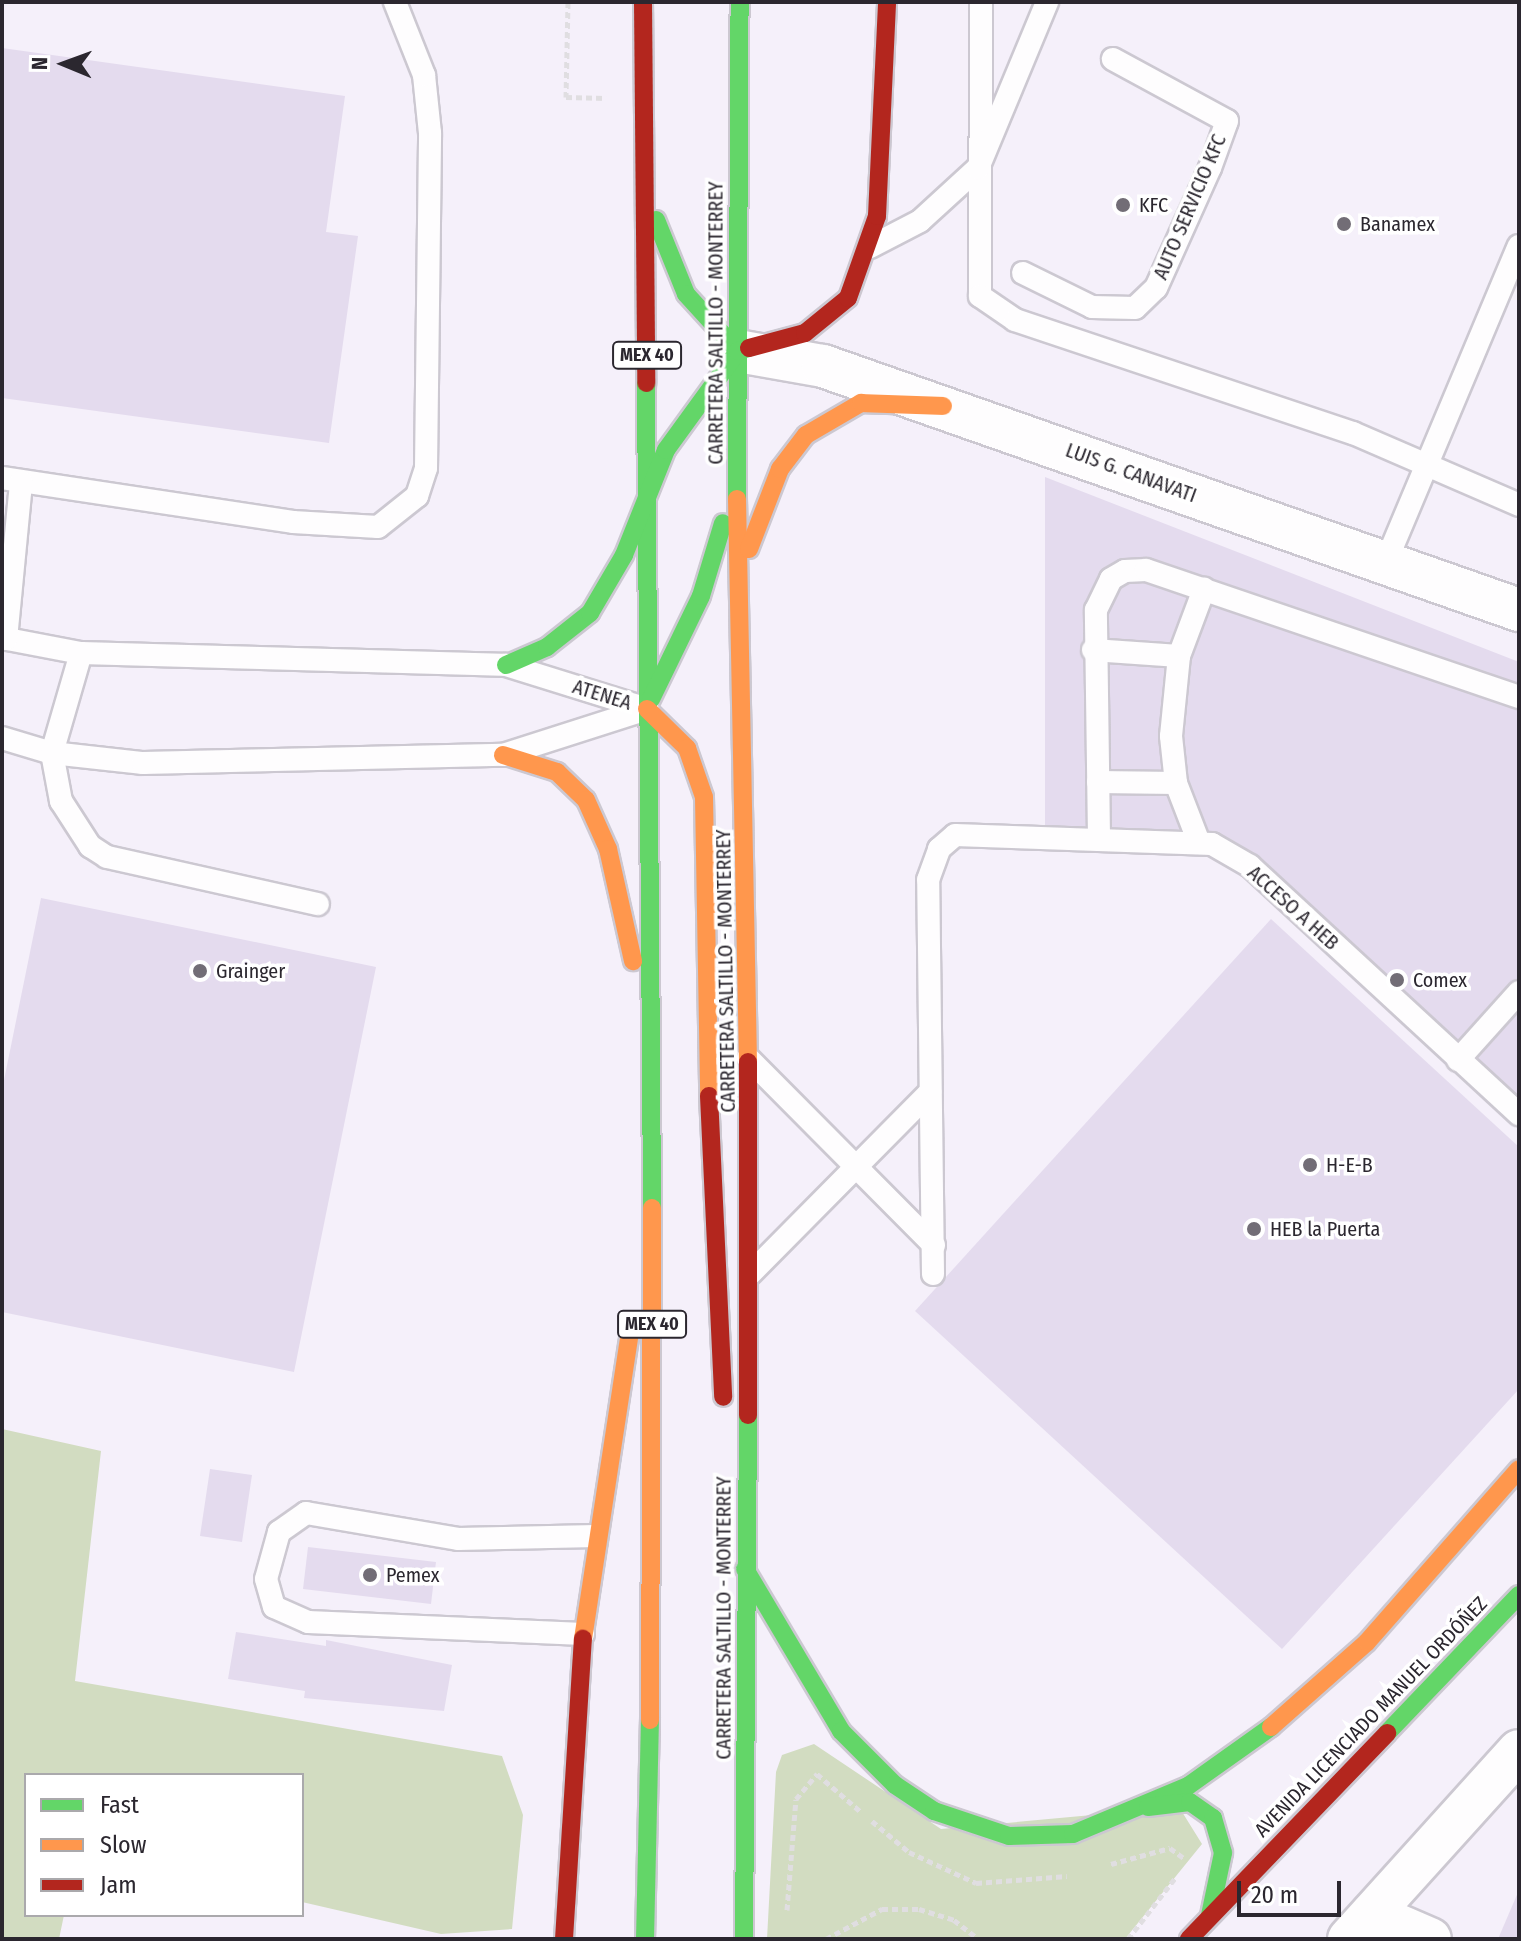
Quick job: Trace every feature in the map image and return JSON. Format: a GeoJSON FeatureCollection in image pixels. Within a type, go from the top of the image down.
{"type":"FeatureCollection","features":[{"type":"Feature","properties":{"kind":"main road","name":"MEX 40"},"geometry":{"type":"LineString","coordinates":[[643,2],[652,1022],[645,1939]]}},
{"type":"Feature","properties":{"kind":"main road","name":"CARRETERA SALTILLO - MONTERREY"},"geometry":{"type":"LineString","coordinates":[[740,2],[737,586],[749,1275],[744,1939]]}},
{"type":"Feature","properties":{"kind":"main road"},"geometry":{"type":"LineString","coordinates":[[506,665],[547,647],[590,613],[647,506],[666,450],[738,351],[784,342],[823,323],[848,298],[869,247],[887,2]]}},
{"type":"Feature","properties":{"kind":"main road"},"geometry":{"type":"LineString","coordinates":[[645,182],[686,294],[738,351]]}},
{"type":"Feature","properties":{"kind":"main road"},"geometry":{"type":"LineString","coordinates":[[737,586],[761,509],[806,435],[861,403],[943,406]]}},
{"type":"Feature","properties":{"kind":"main road"},"geometry":{"type":"LineString","coordinates":[[738,471],[701,596],[647,709],[687,748],[704,797],[711,1245],[720,1383],[745,1497]]}},
{"type":"Feature","properties":{"kind":"main road"},"geometry":{"type":"LineString","coordinates":[[503,755],[557,772],[586,800],[608,849],[652,1022]]}},
{"type":"Feature","properties":{"kind":"main road"},"geometry":{"type":"LineString","coordinates":[[564,1939],[583,1634],[596,1536],[651,1213]]}},
{"type":"Feature","properties":{"kind":"main road"},"geometry":{"type":"LineString","coordinates":[[1147,1807],[1243,1752],[1289,1714],[1367,1642],[1519,1469]]}},
{"type":"Feature","properties":{"kind":"main road"},"geometry":{"type":"LineString","coordinates":[[745,1569],[841,1731],[934,1811],[1009,1836],[1041,1837],[1147,1807],[1190,1802],[1213,1818],[1223,1853],[1209,1917]]}},
{"type":"Feature","properties":{"kind":"main road","name":"AVENIDA LICENCIADO MANUEL ORDÓÑEZ"},"geometry":{"type":"LineString","coordinates":[[1189,1939],[1519,1595]]}},
{"type":"Feature","properties":{"kind":"street","name":"LUIS G. CANAVATI"},"geometry":{"type":"LineString","coordinates":[[738,351],[823,366],[1519,610]]}},
{"type":"Feature","properties":{"kind":"street"},"geometry":{"type":"LineString","coordinates":[[1360,1927],[1519,1751]]}},
{"type":"Feature","properties":{"kind":"street"},"geometry":{"type":"LineString","coordinates":[[1360,1927],[1430,1939]]}},
{"type":"Feature","properties":{"kind":"lane"},"geometry":{"type":"LineString","coordinates":[[4,639],[12,480],[293,522],[378,527],[417,496],[426,468],[430,133],[424,75],[395,2]]}},
{"type":"Feature","properties":{"kind":"lane"},"geometry":{"type":"LineString","coordinates":[[981,2],[978,168],[980,296],[1015,320],[1353,433],[1519,505]]}},
{"type":"Feature","properties":{"kind":"lane"},"geometry":{"type":"LineString","coordinates":[[869,247],[920,221],[978,168],[1047,2]]}},
{"type":"Feature","properties":{"kind":"lane","name":"AUTO SERVICIO KFC"},"geometry":{"type":"LineString","coordinates":[[1023,273],[1092,307],[1116,312],[1148,299],[1227,121],[1113,59]]}},
{"type":"Feature","properties":{"kind":"lane"},"geometry":{"type":"LineString","coordinates":[[1385,564],[1423,465],[1519,246]]}},
{"type":"Feature","properties":{"kind":"lane"},"geometry":{"type":"LineString","coordinates":[[1099,837],[1093,650],[1096,610],[1111,579],[1146,570],[1519,697]]}},
{"type":"Feature","properties":{"kind":"lane"},"geometry":{"type":"LineString","coordinates":[[1198,840],[1176,783],[1171,736],[1179,656],[1204,589]]}},
{"type":"Feature","properties":{"kind":"lane","name":"ATENEA"},"geometry":{"type":"LineString","coordinates":[[4,639],[81,653],[506,665],[647,709]]}},
{"type":"Feature","properties":{"kind":"lane"},"geometry":{"type":"LineString","coordinates":[[1093,650],[1179,656]]}},
{"type":"Feature","properties":{"kind":"lane"},"geometry":{"type":"LineString","coordinates":[[81,653],[52,753],[61,801],[79,833],[107,857],[318,904]]}},
{"type":"Feature","properties":{"kind":"lane","name":"ATENEA"},"geometry":{"type":"LineString","coordinates":[[2,738],[52,753],[233,764],[503,755],[647,709]]}},
{"type":"Feature","properties":{"kind":"lane"},"geometry":{"type":"LineString","coordinates":[[1098,782],[1176,783]]}},
{"type":"Feature","properties":{"kind":"lane","name":"ACCESO A HEB"},"geometry":{"type":"LineString","coordinates":[[930,1092],[930,865],[947,840],[968,833],[1198,840],[1250,866],[1519,1114]]}},
{"type":"Feature","properties":{"kind":"lane"},"geometry":{"type":"LineString","coordinates":[[1458,1060],[1519,992]]}},
{"type":"Feature","properties":{"kind":"lane"},"geometry":{"type":"LineString","coordinates":[[747,1057],[934,1245]]}},
{"type":"Feature","properties":{"kind":"lane"},"geometry":{"type":"LineString","coordinates":[[749,1275],[839,1185],[849,1162],[930,1092]]}},
{"type":"Feature","properties":{"kind":"lane"},"geometry":{"type":"LineString","coordinates":[[930,1092],[933,1274]]}},
{"type":"Feature","properties":{"kind":"lane"},"geometry":{"type":"LineString","coordinates":[[583,1634],[308,1622],[274,1607],[266,1579],[279,1532],[306,1513],[458,1539],[596,1536]]}},
{"type":"Feature","properties":{"kind":"path"},"geometry":{"type":"LineString","coordinates":[[566,97],[568,2]]}},
{"type":"Feature","properties":{"kind":"path"},"geometry":{"type":"LineString","coordinates":[[826,1939],[882,1909],[919,1909],[954,1920],[978,1939]]}},
{"type":"Feature","properties":{"kind":"green space"},"geometry":{"type":"Polygon","coordinates":[[[2,1429],[101,1451],[75,1681],[502,1756],[523,1815],[512,1929],[441,1934],[304,1902],[304,1773],[24,1773],[24,1917],[64,1917],[59,1939],[2,1939],[2,1429]]]}},
{"type":"Feature","properties":{"kind":"green space"},"geometry":{"type":"Polygon","coordinates":[[[814,1744],[941,1829],[1179,1807],[1202,1844],[1125,1939],[767,1939],[776,1772],[782,1755],[814,1744]]]}},
{"type":"Feature","properties":{"kind":"building"},"geometry":{"type":"Polygon","coordinates":[[[2,48],[345,96],[326,232],[358,236],[329,443],[2,398],[2,48]]]}},
{"type":"Feature","properties":{"kind":"building"},"geometry":{"type":"Polygon","coordinates":[[[1045,477],[1519,662],[1519,1123],[1221,847],[1045,849],[1045,477]]]}},
{"type":"Feature","properties":{"kind":"building"},"geometry":{"type":"Polygon","coordinates":[[[41,898],[376,967],[294,1372],[2,1312],[2,1090],[41,898]]]}},
{"type":"Feature","properties":{"kind":"building","name":"HEB la Puerta"},"geometry":{"type":"Polygon","coordinates":[[[1271,919],[1519,1147],[1519,1389],[1282,1649],[915,1311],[1271,919]]]}},
{"type":"Feature","properties":{"kind":"building"},"geometry":{"type":"Polygon","coordinates":[[[210,1469],[252,1475],[242,1542],[200,1536],[210,1469]]]}},
{"type":"Feature","properties":{"kind":"building","name":"Pemex"},"geometry":{"type":"Polygon","coordinates":[[[308,1547],[436,1562],[431,1604],[303,1589],[308,1547]]]}},
{"type":"Feature","properties":{"kind":"building"},"geometry":{"type":"Polygon","coordinates":[[[236,1632],[326,1646],[326,1640],[452,1665],[444,1711],[304,1698],[305,1691],[228,1679],[236,1632]]]}},
{"type":"Feature","properties":{"kind":"building"},"geometry":{"type":"Polygon","coordinates":[[[1519,1890],[1519,1939],[1498,1939],[1519,1890]]]}},
{"type":"Feature","properties":{"kind":"traffic: fast"},"geometry":{"type":"LineString","coordinates":[[737,499],[740,2]]}},
{"type":"Feature","properties":{"kind":"traffic: fast"},"geometry":{"type":"LineString","coordinates":[[656,220],[686,294],[738,351]]}},
{"type":"Feature","properties":{"kind":"traffic: fast"},"geometry":{"type":"LineString","coordinates":[[506,665],[547,647],[590,613],[624,555],[666,450],[738,351],[749,348]]}},
{"type":"Feature","properties":{"kind":"traffic: fast"},"geometry":{"type":"LineString","coordinates":[[646,383],[652,1208]]}},
{"type":"Feature","properties":{"kind":"traffic: fast"},"geometry":{"type":"LineString","coordinates":[[651,699],[701,596],[723,523]]}},
{"type":"Feature","properties":{"kind":"traffic: fast"},"geometry":{"type":"LineString","coordinates":[[744,1939],[748,1415]]}},
{"type":"Feature","properties":{"kind":"traffic: fast"},"geometry":{"type":"LineString","coordinates":[[745,1569],[841,1731],[895,1785],[934,1811],[1009,1836],[1073,1834],[1188,1786],[1271,1727]]}},
{"type":"Feature","properties":{"kind":"traffic: fast"},"geometry":{"type":"LineString","coordinates":[[1387,1733],[1519,1595]]}},
{"type":"Feature","properties":{"kind":"traffic: fast"},"geometry":{"type":"LineString","coordinates":[[645,1939],[650,1720]]}},
{"type":"Feature","properties":{"kind":"traffic: fast"},"geometry":{"type":"LineString","coordinates":[[1148,1807],[1190,1802],[1213,1818],[1223,1853],[1210,1915]]}},
{"type":"Feature","properties":{"kind":"traffic: slow"},"geometry":{"type":"LineString","coordinates":[[749,549],[780,469],[806,435],[861,403],[943,406]]}},
{"type":"Feature","properties":{"kind":"traffic: slow"},"geometry":{"type":"LineString","coordinates":[[737,499],[748,1062]]}},
{"type":"Feature","properties":{"kind":"traffic: slow"},"geometry":{"type":"LineString","coordinates":[[647,709],[687,748],[704,797],[709,1096]]}},
{"type":"Feature","properties":{"kind":"traffic: slow"},"geometry":{"type":"LineString","coordinates":[[503,755],[557,772],[586,800],[608,849],[633,961]]}},
{"type":"Feature","properties":{"kind":"traffic: slow"},"geometry":{"type":"LineString","coordinates":[[650,1720],[652,1208]]}},
{"type":"Feature","properties":{"kind":"traffic: slow"},"geometry":{"type":"LineString","coordinates":[[583,1639],[631,1326]]}},
{"type":"Feature","properties":{"kind":"traffic: slow"},"geometry":{"type":"LineString","coordinates":[[1271,1727],[1367,1642],[1519,1469]]}},
{"type":"Feature","properties":{"kind":"traffic: jam"},"geometry":{"type":"LineString","coordinates":[[643,2],[646,383]]}},
{"type":"Feature","properties":{"kind":"traffic: jam"},"geometry":{"type":"LineString","coordinates":[[749,348],[805,333],[848,298],[877,216],[887,2]]}},
{"type":"Feature","properties":{"kind":"traffic: jam"},"geometry":{"type":"LineString","coordinates":[[748,1062],[748,1415]]}},
{"type":"Feature","properties":{"kind":"traffic: jam"},"geometry":{"type":"LineString","coordinates":[[709,1096],[723,1397]]}},
{"type":"Feature","properties":{"kind":"traffic: jam"},"geometry":{"type":"LineString","coordinates":[[564,1939],[583,1639]]}},
{"type":"Feature","properties":{"kind":"traffic: jam"},"geometry":{"type":"LineString","coordinates":[[1189,1939],[1387,1733]]}},
{"type":"Feature","properties":{"kind":"place","name":"KFC"},"geometry":{"type":"Point","coordinates":[1123,205]}},
{"type":"Feature","properties":{"kind":"place","name":"Banamex"},"geometry":{"type":"Point","coordinates":[1344,224]}},
{"type":"Feature","properties":{"kind":"place","name":"Grainger"},"geometry":{"type":"Point","coordinates":[200,971]}},
{"type":"Feature","properties":{"kind":"place","name":"Comex"},"geometry":{"type":"Point","coordinates":[1397,980]}},
{"type":"Feature","properties":{"kind":"place","name":"H-E-B"},"geometry":{"type":"Point","coordinates":[1310,1165]}},
{"type":"Feature","properties":{"kind":"place","name":"HEB la Puerta"},"geometry":{"type":"Point","coordinates":[1254,1229]}},
{"type":"Feature","properties":{"kind":"place","name":"Pemex"},"geometry":{"type":"Point","coordinates":[370,1575]}}]}
